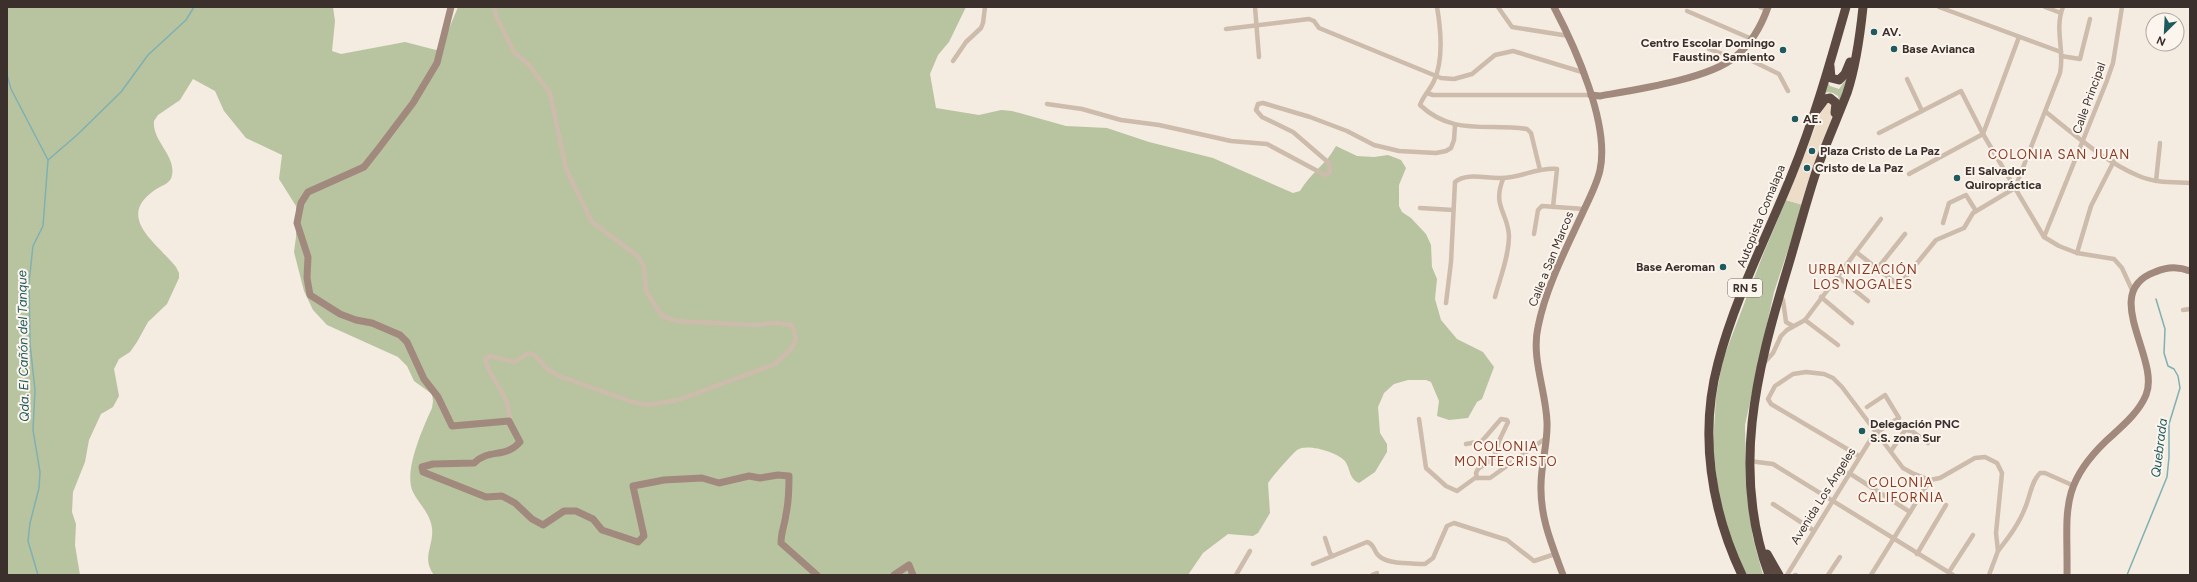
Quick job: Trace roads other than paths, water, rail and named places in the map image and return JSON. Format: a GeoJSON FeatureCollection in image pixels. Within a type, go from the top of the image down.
{"type":"FeatureCollection","features":[{"type":"Feature","properties":{"kind":"highway","name":"Autopista Comalapa"},"geometry":{"type":"LineString","coordinates":[[1742,575],[1724,530],[1712,481],[1709,434],[1711,397],[1718,363],[1727,337],[1793,172],[1846,7]]}},
{"type":"Feature","properties":{"kind":"highway","name":"RN 5"},"geometry":{"type":"LineString","coordinates":[[1769,575],[1758,543],[1752,509],[1749,460],[1753,406],[1761,366],[1808,197],[1832,129],[1847,93],[1860,37],[1863,7]]}},
{"type":"Feature","properties":{"kind":"highway"},"geometry":{"type":"LineString","coordinates":[[1833,47],[1829,74],[1833,80],[1838,80],[1847,71],[1860,37]]}},
{"type":"Feature","properties":{"kind":"highway"},"geometry":{"type":"LineString","coordinates":[[1812,116],[1825,99],[1834,99],[1836,107],[1832,129]]}},
{"type":"Feature","properties":{"kind":"highway"},"geometry":{"type":"LineString","coordinates":[[1752,509],[1767,555],[1779,575]]}},
{"type":"Feature","properties":{"kind":"street"},"geometry":{"type":"LineString","coordinates":[[451,7],[437,63],[413,103],[364,167],[308,192],[301,203],[297,223],[308,257],[307,278],[310,295],[340,314],[356,320],[372,323],[400,335],[407,342],[420,371],[438,397],[452,426],[509,421]]}},
{"type":"Feature","properties":{"kind":"street"},"geometry":{"type":"LineString","coordinates":[[494,7],[514,52],[529,66],[550,93],[566,169],[592,222],[639,257],[644,267],[646,291],[662,316],[677,321],[755,325],[776,323],[792,325],[796,339],[791,349],[775,364],[678,400],[648,405],[632,402],[559,376],[547,369],[534,355],[528,353],[515,362],[490,356],[485,359],[487,368],[508,403],[509,421],[520,442],[512,450],[480,457],[474,463],[433,464],[422,467],[423,472],[486,497],[502,496],[519,506],[532,519],[543,524],[564,510],[576,511],[594,519],[602,530],[638,542],[644,536],[632,486],[664,480],[702,478],[719,484],[749,476],[760,478],[778,475],[789,476],[786,516],[781,530],[781,543],[817,575]]}},
{"type":"Feature","properties":{"kind":"street"},"geometry":{"type":"LineString","coordinates":[[953,61],[966,42],[981,28],[985,7]]}},
{"type":"Feature","properties":{"kind":"street"},"geometry":{"type":"LineString","coordinates":[[1256,7],[1259,56]]}},
{"type":"Feature","properties":{"kind":"street"},"geometry":{"type":"LineString","coordinates":[[1437,7],[1440,27],[1439,69],[1420,106],[1441,121],[1455,125],[1526,129],[1531,133],[1540,170]]}},
{"type":"Feature","properties":{"kind":"street"},"geometry":{"type":"LineString","coordinates":[[1498,7],[1504,18],[1512,26],[1569,36]]}},
{"type":"Feature","properties":{"kind":"street","name":"Calle a San Marcos"},"geometry":{"type":"LineString","coordinates":[[1554,7],[1569,36],[1591,95],[1600,133],[1601,158],[1598,178],[1552,282],[1542,309],[1537,329],[1537,361],[1545,401],[1547,423],[1541,484],[1542,512],[1563,575]]}},
{"type":"Feature","properties":{"kind":"street"},"geometry":{"type":"LineString","coordinates":[[1939,7],[2019,36],[2061,54],[2080,59],[2090,19]]}},
{"type":"Feature","properties":{"kind":"street"},"geometry":{"type":"LineString","coordinates":[[2045,7],[2061,13]]}},
{"type":"Feature","properties":{"kind":"street"},"geometry":{"type":"LineString","coordinates":[[1856,252],[1896,283],[1900,284],[1936,240],[1964,228],[1977,210],[2015,188],[2060,74],[2061,54],[2058,32],[2063,7]]}},
{"type":"Feature","properties":{"kind":"street","name":"Calle Principal"},"geometry":{"type":"LineString","coordinates":[[2044,237],[2083,142],[2112,63],[2122,7]]}},
{"type":"Feature","properties":{"kind":"street"},"geometry":{"type":"LineString","coordinates":[[1427,93],[1433,95],[1611,94],[1683,79],[1708,71],[1736,56],[1752,39],[1761,25],[1765,8]]}},
{"type":"Feature","properties":{"kind":"street"},"geometry":{"type":"LineString","coordinates":[[1687,11],[1752,39]]}},
{"type":"Feature","properties":{"kind":"street"},"geometry":{"type":"LineString","coordinates":[[1226,29],[1312,20],[1319,28],[1436,76],[1454,79],[1472,74],[1495,55],[1513,51],[1582,72]]}},
{"type":"Feature","properties":{"kind":"street"},"geometry":{"type":"LineString","coordinates":[[1909,174],[1983,134],[2019,36]]}},
{"type":"Feature","properties":{"kind":"street"},"geometry":{"type":"LineString","coordinates":[[1709,49],[1736,56],[1779,74],[1788,91]]}},
{"type":"Feature","properties":{"kind":"street"},"geometry":{"type":"LineString","coordinates":[[1908,79],[1922,110]]}},
{"type":"Feature","properties":{"kind":"street"},"geometry":{"type":"LineString","coordinates":[[1879,134],[1960,90],[1983,134],[2044,237],[2060,246],[2078,253],[2114,260],[2119,263],[2133,292]]}},
{"type":"Feature","properties":{"kind":"street"},"geometry":{"type":"LineString","coordinates":[[1047,104],[1082,110],[1121,120],[1159,125],[1231,141],[1267,144],[1325,175],[1330,173],[1329,163],[1293,132],[1262,117],[1256,110],[1258,104],[1263,103],[1310,116],[1347,131],[1374,145],[1399,151],[1436,153],[1446,151],[1451,148],[1454,140],[1455,125]]}},
{"type":"Feature","properties":{"kind":"street"},"geometry":{"type":"LineString","coordinates":[[2046,112],[2083,142],[2138,176],[2156,181],[2190,183]]}},
{"type":"Feature","properties":{"kind":"street"},"geometry":{"type":"LineString","coordinates":[[2156,181],[2160,143]]}},
{"type":"Feature","properties":{"kind":"street"},"geometry":{"type":"LineString","coordinates":[[2078,253],[2091,206],[2114,161]]}},
{"type":"Feature","properties":{"kind":"street"},"geometry":{"type":"LineString","coordinates":[[1446,303],[1451,262],[1453,187],[1455,182],[1460,178],[1503,179],[1553,168],[1558,170],[1553,207]]}},
{"type":"Feature","properties":{"kind":"street"},"geometry":{"type":"LineString","coordinates":[[1496,297],[1509,237],[1498,197],[1503,179]]}},
{"type":"Feature","properties":{"kind":"street"},"geometry":{"type":"LineString","coordinates":[[1943,223],[1950,203],[1966,195],[1977,210]]}},
{"type":"Feature","properties":{"kind":"street"},"geometry":{"type":"LineString","coordinates":[[1534,234],[1540,207],[1584,209]]}},
{"type":"Feature","properties":{"kind":"street"},"geometry":{"type":"LineString","coordinates":[[1420,208],[1453,210]]}},
{"type":"Feature","properties":{"kind":"street"},"geometry":{"type":"LineString","coordinates":[[1761,366],[1773,353],[1781,336],[1793,326],[1805,320],[1881,219]]}},
{"type":"Feature","properties":{"kind":"street"},"geometry":{"type":"LineString","coordinates":[[1878,269],[1905,234]]}},
{"type":"Feature","properties":{"kind":"street"},"geometry":{"type":"LineString","coordinates":[[2067,575],[2067,509],[2072,485],[2091,457],[2134,413],[2146,395],[2149,371],[2131,314],[2133,292],[2138,284],[2152,272],[2180,268],[2190,271]]}},
{"type":"Feature","properties":{"kind":"street"},"geometry":{"type":"LineString","coordinates":[[1837,276],[1868,301]]}},
{"type":"Feature","properties":{"kind":"street"},"geometry":{"type":"LineString","coordinates":[[1780,295],[1783,300],[1786,322],[1793,326]]}},
{"type":"Feature","properties":{"kind":"street"},"geometry":{"type":"LineString","coordinates":[[1821,297],[1852,323]]}},
{"type":"Feature","properties":{"kind":"street"},"geometry":{"type":"LineString","coordinates":[[2182,310],[2190,309]]}},
{"type":"Feature","properties":{"kind":"street"},"geometry":{"type":"LineString","coordinates":[[1805,320],[1838,345]]}},
{"type":"Feature","properties":{"kind":"street"},"geometry":{"type":"LineString","coordinates":[[1860,456],[1771,404],[1768,399],[1775,386],[1793,374],[1806,372],[1824,374],[1833,378],[1878,432],[1903,468],[1930,480],[1940,478],[1975,458],[1985,457],[1997,463],[2002,473],[1996,532],[1998,551]]}},
{"type":"Feature","properties":{"kind":"street","name":"Avenida Los Ángeles"},"geometry":{"type":"LineString","coordinates":[[1787,575],[1831,500],[1874,434],[1899,418],[1885,395],[1867,407]]}},
{"type":"Feature","properties":{"kind":"street"},"geometry":{"type":"LineString","coordinates":[[1419,419],[1426,468],[1452,490],[1461,489],[1477,478],[1490,478],[1546,438]]}},
{"type":"Feature","properties":{"kind":"street"},"geometry":{"type":"LineString","coordinates":[[1466,444],[1482,441],[1501,419],[1507,420],[1508,422],[1499,441],[1494,458],[1478,469],[1476,473],[1477,478]]}},
{"type":"Feature","properties":{"kind":"street"},"geometry":{"type":"LineString","coordinates":[[1891,451],[1905,430],[1912,431],[1928,443]]}},
{"type":"Feature","properties":{"kind":"street"},"geometry":{"type":"LineString","coordinates":[[1749,460],[1773,464],[1951,574],[1973,535]]}},
{"type":"Feature","properties":{"kind":"street"},"geometry":{"type":"LineString","coordinates":[[1848,473],[1910,512]]}},
{"type":"Feature","properties":{"kind":"street"},"geometry":{"type":"LineString","coordinates":[[1989,575],[1998,551],[2011,533],[2025,509],[2035,479],[2040,473],[2045,473],[2072,485]]}},
{"type":"Feature","properties":{"kind":"street"},"geometry":{"type":"LineString","coordinates":[[1871,575],[1930,480]]}},
{"type":"Feature","properties":{"kind":"street"},"geometry":{"type":"LineString","coordinates":[[1773,504],[1813,530]]}},
{"type":"Feature","properties":{"kind":"street"},"geometry":{"type":"LineString","coordinates":[[1917,554],[1946,505]]}},
{"type":"Feature","properties":{"kind":"street"},"geometry":{"type":"LineString","coordinates":[[1313,564],[1367,542],[1372,545],[1379,556],[1389,561],[1425,564],[1432,558],[1447,526],[1454,523],[1507,540],[1534,561],[1555,554]]}},
{"type":"Feature","properties":{"kind":"street"},"geometry":{"type":"LineString","coordinates":[[1325,538],[1330,553],[1333,556]]}},
{"type":"Feature","properties":{"kind":"street"},"geometry":{"type":"LineString","coordinates":[[1236,575],[1250,551]]}},
{"type":"Feature","properties":{"kind":"street"},"geometry":{"type":"LineString","coordinates":[[1828,575],[1840,557]]}},
{"type":"Feature","properties":{"kind":"street"},"geometry":{"type":"LineString","coordinates":[[894,575],[909,565],[913,575]]}},
{"type":"Feature","properties":{"kind":"waterway","name":"Qda. El Cañón del Tanque"},"geometry":{"type":"LineString","coordinates":[[38,575],[28,541],[30,523],[39,488],[40,472],[33,430],[35,390],[30,344],[29,282],[33,246],[43,226],[48,160],[77,135],[121,92],[148,55],[186,20],[194,7]]}},
{"type":"Feature","properties":{"kind":"waterway"},"geometry":{"type":"LineString","coordinates":[[7,75],[11,89],[48,160]]}},
{"type":"Feature","properties":{"kind":"waterway","name":"Quebrada"},"geometry":{"type":"LineString","coordinates":[[2127,575],[2167,477],[2169,457],[2169,424],[2180,388],[2178,376],[2174,369],[2168,366],[2164,353],[2165,329],[2156,299]]}},
{"type":"Feature","properties":{"kind":"place","name":"AV."},"geometry":{"type":"Point","coordinates":[1874,32]}},
{"type":"Feature","properties":{"kind":"place","name":"Base Avianca"},"geometry":{"type":"Point","coordinates":[1894,49]}},
{"type":"Feature","properties":{"kind":"place","name":"Centro Escolar Domingo Faustino Samiento"},"geometry":{"type":"Point","coordinates":[1783,50]}},
{"type":"Feature","properties":{"kind":"place","name":"AE."},"geometry":{"type":"Point","coordinates":[1795,119]}},
{"type":"Feature","properties":{"kind":"place","name":"Plaza Cristo de La Paz"},"geometry":{"type":"Point","coordinates":[1812,151]}},
{"type":"Feature","properties":{"kind":"place","name":"Cristo de La Paz"},"geometry":{"type":"Point","coordinates":[1807,168]}},
{"type":"Feature","properties":{"kind":"place","name":"El Salvador Quiropráctica"},"geometry":{"type":"Point","coordinates":[1957,178]}},
{"type":"Feature","properties":{"kind":"place","name":"Base Aeroman"},"geometry":{"type":"Point","coordinates":[1723,267]}},
{"type":"Feature","properties":{"kind":"place","name":"Delegación PNC S.S. zona Sur"},"geometry":{"type":"Point","coordinates":[1862,431]}},
{"type":"Feature","properties":{"kind":"district","name":"COLONIA SAN JUAN"},"geometry":{"type":"Point","coordinates":[2059,154]}},
{"type":"Feature","properties":{"kind":"district","name":"URBANIZACIÓN LOS NOGALES"},"geometry":{"type":"Point","coordinates":[1863,276]}},
{"type":"Feature","properties":{"kind":"district","name":"COLONIA MONTECRISTO"},"geometry":{"type":"Point","coordinates":[1506,454]}},
{"type":"Feature","properties":{"kind":"district","name":"COLONIA CALIFORNIA"},"geometry":{"type":"Point","coordinates":[1901,490]}}]}
